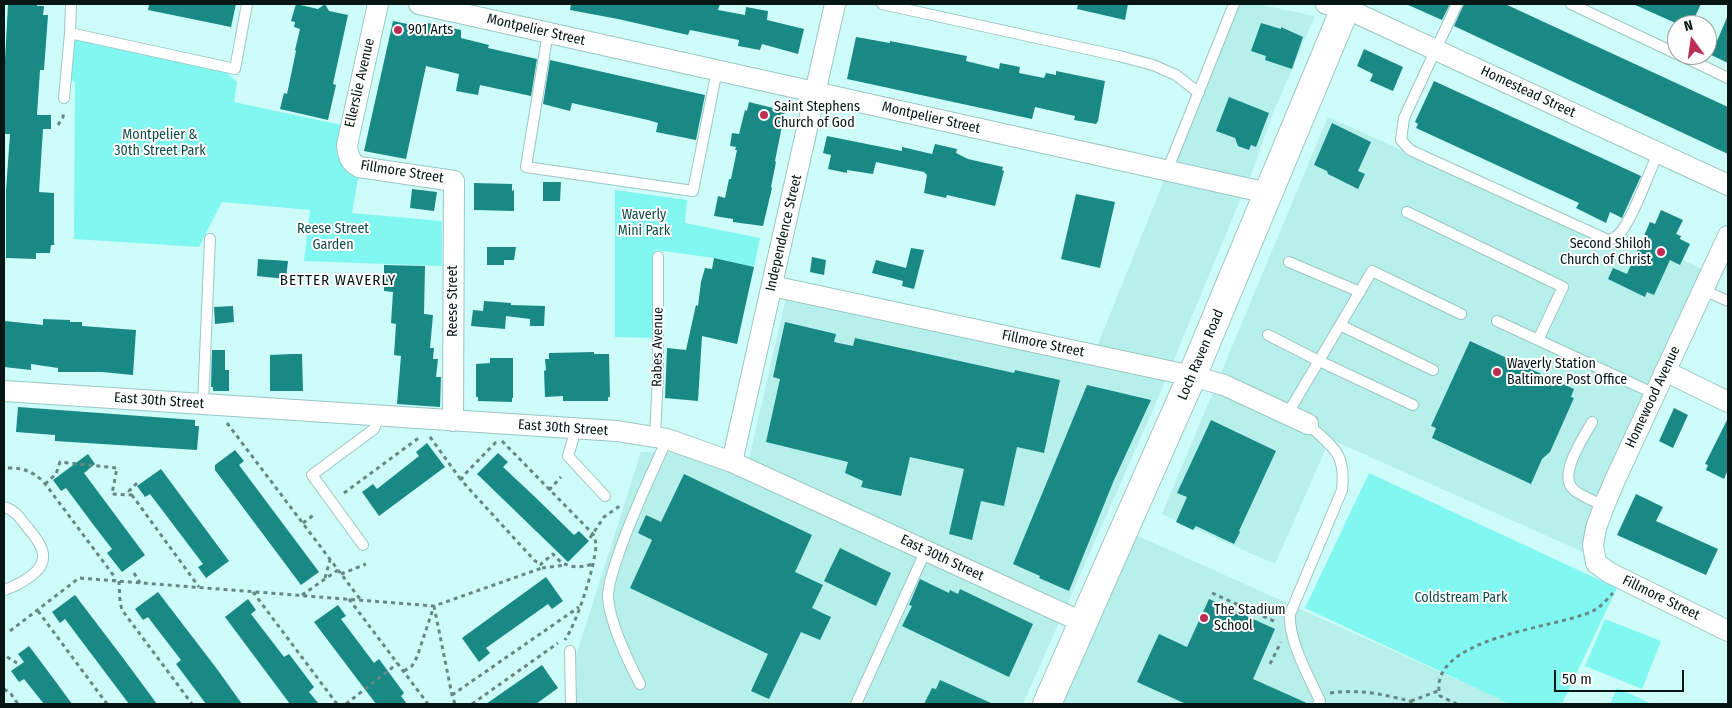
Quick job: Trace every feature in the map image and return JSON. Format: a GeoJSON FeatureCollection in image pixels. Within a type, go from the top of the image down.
{"type":"FeatureCollection","features":[{"type":"Feature","properties":{"kind":"main road","name":"Loch Raven Road"},"geometry":{"type":"LineString","coordinates":[[1047,704],[1192,376],[1268,193],[1340,5]]}},
{"type":"Feature","properties":{"kind":"street","name":"Ellerslie Avenue"},"geometry":{"type":"LineString","coordinates":[[351,162],[347,145],[378,4]]}},
{"type":"Feature","properties":{"kind":"street","name":"Montpelier Street"},"geometry":{"type":"LineString","coordinates":[[419,4],[1268,193]]}},
{"type":"Feature","properties":{"kind":"street","name":"Independence Street"},"geometry":{"type":"LineString","coordinates":[[732,462],[835,4]]}},
{"type":"Feature","properties":{"kind":"street","name":"Homestead Street"},"geometry":{"type":"LineString","coordinates":[[1340,5],[1728,185]]}},
{"type":"Feature","properties":{"kind":"street","name":"Fillmore Street"},"geometry":{"type":"LineString","coordinates":[[351,162],[359,167],[454,181]]}},
{"type":"Feature","properties":{"kind":"street","name":"Reese Street"},"geometry":{"type":"LineString","coordinates":[[453,421],[454,181]]}},
{"type":"Feature","properties":{"kind":"street","name":"Homewood Avenue"},"geometry":{"type":"LineString","coordinates":[[1596,563],[1593,545],[1596,528],[1604,506],[1728,236]]}},
{"type":"Feature","properties":{"kind":"street","name":"Fillmore Street"},"geometry":{"type":"LineString","coordinates":[[772,286],[1192,376],[1224,385],[1288,413],[1308,424]]}},
{"type":"Feature","properties":{"kind":"street"},"geometry":{"type":"LineString","coordinates":[[1665,372],[1728,402]]}},
{"type":"Feature","properties":{"kind":"street","name":"East 30th Street"},"geometry":{"type":"LineString","coordinates":[[4,390],[617,431],[661,438],[732,462],[1084,623]]}},
{"type":"Feature","properties":{"kind":"street","name":"Fillmore Street"},"geometry":{"type":"LineString","coordinates":[[1596,563],[1633,585],[1728,631]]}},
{"type":"Feature","properties":{"kind":"lane"},"geometry":{"type":"LineString","coordinates":[[64,98],[71,4]]}},
{"type":"Feature","properties":{"kind":"lane"},"geometry":{"type":"LineString","coordinates":[[70,33],[235,69],[246,4]]}},
{"type":"Feature","properties":{"kind":"lane"},"geometry":{"type":"LineString","coordinates":[[882,4],[1153,65],[1176,75],[1198,93]]}},
{"type":"Feature","properties":{"kind":"lane"},"geometry":{"type":"LineString","coordinates":[[1168,171],[1234,4]]}},
{"type":"Feature","properties":{"kind":"lane"},"geometry":{"type":"LineString","coordinates":[[1456,4],[1404,118],[1401,140],[1410,150],[1608,240],[1613,239],[1619,234],[1629,218],[1658,153]]}},
{"type":"Feature","properties":{"kind":"lane"},"geometry":{"type":"LineString","coordinates":[[1571,4],[1667,49]]}},
{"type":"Feature","properties":{"kind":"lane"},"geometry":{"type":"LineString","coordinates":[[548,32],[526,167],[693,191],[717,70]]}},
{"type":"Feature","properties":{"kind":"lane"},"geometry":{"type":"LineString","coordinates":[[1701,65],[1728,78]]}},
{"type":"Feature","properties":{"kind":"lane"},"geometry":{"type":"LineString","coordinates":[[1407,212],[1563,287],[1538,340]]}},
{"type":"Feature","properties":{"kind":"lane"},"geometry":{"type":"LineString","coordinates":[[203,404],[210,239]]}},
{"type":"Feature","properties":{"kind":"lane","name":"Rabes Avenue"},"geometry":{"type":"LineString","coordinates":[[658,257],[658,376],[661,438]]}},
{"type":"Feature","properties":{"kind":"lane"},"geometry":{"type":"LineString","coordinates":[[1289,262],[1360,292]]}},
{"type":"Feature","properties":{"kind":"lane"},"geometry":{"type":"LineString","coordinates":[[1288,413],[1372,271],[1461,314]]}},
{"type":"Feature","properties":{"kind":"lane"},"geometry":{"type":"LineString","coordinates":[[1703,290],[1728,301]]}},
{"type":"Feature","properties":{"kind":"lane"},"geometry":{"type":"LineString","coordinates":[[1497,321],[1655,394]]}},
{"type":"Feature","properties":{"kind":"lane"},"geometry":{"type":"LineString","coordinates":[[1340,326],[1433,370]]}},
{"type":"Feature","properties":{"kind":"lane"},"geometry":{"type":"LineString","coordinates":[[1268,335],[1413,405]]}},
{"type":"Feature","properties":{"kind":"lane"},"geometry":{"type":"LineString","coordinates":[[363,545],[312,475],[374,429],[379,416]]}},
{"type":"Feature","properties":{"kind":"lane"},"geometry":{"type":"LineString","coordinates":[[1592,422],[1568,469],[1569,481],[1574,489],[1604,506]]}},
{"type":"Feature","properties":{"kind":"lane"},"geometry":{"type":"LineString","coordinates":[[1308,424],[1336,450],[1343,464],[1344,478],[1342,490],[1290,614],[1291,636],[1320,701],[1318,704]]}},
{"type":"Feature","properties":{"kind":"lane"},"geometry":{"type":"LineString","coordinates":[[576,429],[568,456],[605,496]]}},
{"type":"Feature","properties":{"kind":"lane"},"geometry":{"type":"LineString","coordinates":[[640,684],[627,660],[608,596],[614,568],[661,438]]}},
{"type":"Feature","properties":{"kind":"lane"},"geometry":{"type":"LineString","coordinates":[[4,507],[12,509],[35,536],[43,555],[42,564],[37,572],[17,586],[4,590]]}},
{"type":"Feature","properties":{"kind":"lane"},"geometry":{"type":"LineString","coordinates":[[856,704],[926,550]]}},
{"type":"Feature","properties":{"kind":"lane"},"geometry":{"type":"LineString","coordinates":[[570,652],[571,704]]}},
{"type":"Feature","properties":{"kind":"path"},"geometry":{"type":"LineString","coordinates":[[224,419],[360,600]]}},
{"type":"Feature","properties":{"kind":"path"},"geometry":{"type":"LineString","coordinates":[[344,492],[427,432],[461,480],[534,561],[541,566]]}},
{"type":"Feature","properties":{"kind":"path"},"geometry":{"type":"LineString","coordinates":[[461,480],[499,438],[593,534],[596,543],[593,564],[575,621],[563,642]]}},
{"type":"Feature","properties":{"kind":"path"},"geometry":{"type":"LineString","coordinates":[[45,484],[56,474],[60,462],[117,468],[112,494],[132,495]]}},
{"type":"Feature","properties":{"kind":"path"},"geometry":{"type":"LineString","coordinates":[[8,468],[22,468],[36,475],[45,484],[114,576],[117,581],[122,610],[192,704]]}},
{"type":"Feature","properties":{"kind":"path"},"geometry":{"type":"LineString","coordinates":[[549,490],[562,477]]}},
{"type":"Feature","properties":{"kind":"path"},"geometry":{"type":"LineString","coordinates":[[137,484],[129,491],[200,588]]}},
{"type":"Feature","properties":{"kind":"path"},"geometry":{"type":"LineString","coordinates":[[590,538],[604,518],[621,505]]}},
{"type":"Feature","properties":{"kind":"path"},"geometry":{"type":"LineString","coordinates":[[303,523],[315,514]]}},
{"type":"Feature","properties":{"kind":"path"},"geometry":{"type":"LineString","coordinates":[[541,566],[553,554],[565,565]]}},
{"type":"Feature","properties":{"kind":"path"},"geometry":{"type":"LineString","coordinates":[[325,579],[330,559]]}},
{"type":"Feature","properties":{"kind":"path"},"geometry":{"type":"LineString","coordinates":[[341,574],[366,564]]}},
{"type":"Feature","properties":{"kind":"path"},"geometry":{"type":"LineString","coordinates":[[10,631],[79,578],[434,606],[541,566],[565,565],[579,567],[593,564]]}},
{"type":"Feature","properties":{"kind":"path"},"geometry":{"type":"LineString","coordinates":[[302,596],[338,570]]}},
{"type":"Feature","properties":{"kind":"path"},"geometry":{"type":"LineString","coordinates":[[134,573],[141,583]]}},
{"type":"Feature","properties":{"kind":"path"},"geometry":{"type":"LineString","coordinates":[[1457,704],[1440,696],[1438,691],[1440,678],[1452,659],[1470,648],[1494,639],[1567,620],[1595,610],[1617,590]]}},
{"type":"Feature","properties":{"kind":"path"},"geometry":{"type":"LineString","coordinates":[[253,592],[337,704]]}},
{"type":"Feature","properties":{"kind":"path"},"geometry":{"type":"LineString","coordinates":[[1212,593],[1276,621],[1279,630]]}},
{"type":"Feature","properties":{"kind":"path"},"geometry":{"type":"LineString","coordinates":[[349,599],[428,704]]}},
{"type":"Feature","properties":{"kind":"path"},"geometry":{"type":"LineString","coordinates":[[404,671],[412,666],[417,657],[434,606]]}},
{"type":"Feature","properties":{"kind":"path"},"geometry":{"type":"LineString","coordinates":[[434,606],[455,704]]}},
{"type":"Feature","properties":{"kind":"path"},"geometry":{"type":"LineString","coordinates":[[452,696],[580,607]]}},
{"type":"Feature","properties":{"kind":"path"},"geometry":{"type":"LineString","coordinates":[[38,611],[107,704]]}},
{"type":"Feature","properties":{"kind":"path"},"geometry":{"type":"LineString","coordinates":[[472,704],[567,637]]}},
{"type":"Feature","properties":{"kind":"path"},"geometry":{"type":"LineString","coordinates":[[1270,664],[1283,639],[1286,648]]}},
{"type":"Feature","properties":{"kind":"path"},"geometry":{"type":"LineString","coordinates":[[7,657],[17,663]]}},
{"type":"Feature","properties":{"kind":"path"},"geometry":{"type":"LineString","coordinates":[[346,704],[398,664]]}},
{"type":"Feature","properties":{"kind":"path"},"geometry":{"type":"LineString","coordinates":[[4,689],[11,694],[18,704]]}},
{"type":"Feature","properties":{"kind":"path"},"geometry":{"type":"LineString","coordinates":[[1327,693],[1344,691],[1370,692],[1416,704]]}},
{"type":"Feature","properties":{"kind":"path"},"geometry":{"type":"LineString","coordinates":[[1410,701],[1438,691]]}},
{"type":"Feature","properties":{"kind":"shaded area"},"geometry":{"type":"Polygon","coordinates":[[[1235,4],[1257,4],[1315,16],[1273,113],[1253,169],[1155,405],[1023,704],[577,704],[576,656],[641,452],[676,452],[745,476],[786,298],[1090,364],[1235,4]]]}},
{"type":"Feature","properties":{"kind":"shaded area"},"geometry":{"type":"Polygon","coordinates":[[[1328,117],[1619,248],[1627,234],[1716,275],[1612,489],[1599,559],[1330,439],[1275,564],[1162,514],[1328,117]]]}},
{"type":"Feature","properties":{"kind":"shaded area","name":"The Stadium School"},"geometry":{"type":"Polygon","coordinates":[[[1127,531],[1511,704],[1049,704],[1127,531]]]}},
{"type":"Feature","properties":{"kind":"green space","name":"Montpelier & 30th Street Park"},"geometry":{"type":"Polygon","coordinates":[[[74,37],[225,71],[237,82],[234,102],[341,125],[337,142],[337,155],[344,165],[359,174],[352,213],[442,221],[442,266],[304,261],[310,210],[222,202],[199,247],[74,239],[75,83],[70,78],[74,37]]]}},
{"type":"Feature","properties":{"kind":"green space","name":"Waverly Mini Park"},"geometry":{"type":"Polygon","coordinates":[[[615,190],[687,200],[685,223],[760,238],[754,267],[714,258],[656,250],[654,338],[615,337],[615,190]]]}},
{"type":"Feature","properties":{"kind":"green space","name":"Coldstream Park"},"geometry":{"type":"Polygon","coordinates":[[[1369,473],[1617,588],[1562,704],[1510,704],[1305,608],[1369,473]]]}},
{"type":"Feature","properties":{"kind":"green space"},"geometry":{"type":"Polygon","coordinates":[[[1605,619],[1661,641],[1642,689],[1585,666],[1605,619]]]}},
{"type":"Feature","properties":{"kind":"green space"},"geometry":{"type":"Polygon","coordinates":[[[1617,688],[1652,704],[1610,704],[1617,688]]]}},
{"type":"Feature","properties":{"kind":"building"},"geometry":{"type":"Polygon","coordinates":[[[8,4],[37,4],[37,6],[44,6],[43,15],[48,15],[44,70],[40,70],[37,115],[51,115],[51,129],[43,129],[39,192],[54,193],[54,245],[51,245],[50,253],[36,253],[36,259],[6,258],[6,190],[10,134],[5,134],[4,79],[8,4]]]}},
{"type":"Feature","properties":{"kind":"building"},"geometry":{"type":"Polygon","coordinates":[[[149,4],[236,4],[231,27],[148,10],[149,4]]]}},
{"type":"Feature","properties":{"kind":"building"},"geometry":{"type":"Polygon","coordinates":[[[296,4],[318,9],[325,4],[329,11],[348,15],[333,84],[336,85],[328,120],[280,109],[284,93],[287,94],[300,29],[294,27],[295,22],[291,21],[296,4]]]}},
{"type":"Feature","properties":{"kind":"building"},"geometry":{"type":"Polygon","coordinates":[[[571,4],[720,4],[718,10],[745,15],[746,7],[768,11],[767,20],[804,29],[798,54],[762,44],[760,50],[738,46],[739,40],[690,30],[688,35],[570,10],[571,4]]]}},
{"type":"Feature","properties":{"kind":"building"},"geometry":{"type":"Polygon","coordinates":[[[1078,4],[1128,4],[1125,20],[1077,9],[1078,4]]]}},
{"type":"Feature","properties":{"kind":"building"},"geometry":{"type":"Polygon","coordinates":[[[1406,4],[1450,4],[1442,20],[1406,4]]]}},
{"type":"Feature","properties":{"kind":"building"},"geometry":{"type":"Polygon","coordinates":[[[1464,4],[1505,4],[1728,107],[1728,154],[1454,26],[1464,4]]]}},
{"type":"Feature","properties":{"kind":"building"},"geometry":{"type":"Polygon","coordinates":[[[1633,4],[1701,4],[1696,15],[1667,15],[1667,19],[1633,4]]]}},
{"type":"Feature","properties":{"kind":"building"},"geometry":{"type":"Polygon","coordinates":[[[1728,15],[1728,63],[1717,58],[1717,41],[1728,15]]]}},
{"type":"Feature","properties":{"kind":"building"},"geometry":{"type":"Polygon","coordinates":[[[393,21],[427,28],[428,23],[461,30],[461,38],[489,45],[488,48],[537,59],[531,96],[480,85],[478,95],[456,91],[459,74],[426,66],[406,159],[364,151],[393,21]]]}},
{"type":"Feature","properties":{"kind":"building"},"geometry":{"type":"Polygon","coordinates":[[[1261,23],[1281,29],[1281,27],[1303,37],[1292,69],[1265,60],[1266,56],[1251,51],[1261,23]]]}},
{"type":"Feature","properties":{"kind":"building"},"geometry":{"type":"Polygon","coordinates":[[[856,37],[890,43],[890,41],[967,56],[966,61],[999,69],[1000,63],[1020,67],[1019,73],[1044,78],[1046,73],[1056,75],[1056,71],[1105,81],[1098,121],[1096,124],[1074,120],[1075,116],[1035,107],[1032,119],[847,79],[856,37]]]}},
{"type":"Feature","properties":{"kind":"building"},"geometry":{"type":"Polygon","coordinates":[[[1364,49],[1403,67],[1393,91],[1370,81],[1373,74],[1357,66],[1364,49]]]}},
{"type":"Feature","properties":{"kind":"building"},"geometry":{"type":"Polygon","coordinates":[[[550,60],[705,95],[696,140],[656,132],[658,123],[648,120],[572,103],[570,111],[543,104],[550,60]]]}},
{"type":"Feature","properties":{"kind":"building"},"geometry":{"type":"Polygon","coordinates":[[[1434,81],[1641,176],[1622,218],[1610,212],[1606,223],[1576,208],[1579,203],[1416,128],[1418,124],[1415,122],[1434,81]]]}},
{"type":"Feature","properties":{"kind":"building"},"geometry":{"type":"Polygon","coordinates":[[[1229,97],[1269,113],[1256,147],[1251,145],[1249,150],[1238,146],[1235,138],[1216,131],[1229,97]]]}},
{"type":"Feature","properties":{"kind":"building"},"geometry":{"type":"Polygon","coordinates":[[[749,102],[785,111],[775,161],[772,188],[763,226],[733,222],[733,219],[714,216],[718,196],[725,198],[729,179],[731,179],[737,150],[735,150],[736,147],[730,146],[732,133],[739,134],[749,102]]]}},
{"type":"Feature","properties":{"kind":"building"},"geometry":{"type":"Polygon","coordinates":[[[1332,123],[1371,142],[1358,171],[1365,174],[1358,189],[1314,165],[1332,123]]]}},
{"type":"Feature","properties":{"kind":"building"},"geometry":{"type":"Polygon","coordinates":[[[827,136],[902,151],[902,147],[932,154],[935,144],[957,149],[956,153],[968,159],[1003,167],[1002,170],[1004,171],[995,206],[947,195],[946,198],[924,193],[927,175],[924,172],[876,162],[873,174],[847,170],[847,173],[828,169],[831,155],[823,153],[827,136]]]}},
{"type":"Feature","properties":{"kind":"building"},"geometry":{"type":"Polygon","coordinates":[[[543,182],[561,182],[560,201],[543,201],[543,182]]]}},
{"type":"Feature","properties":{"kind":"building"},"geometry":{"type":"Polygon","coordinates":[[[474,183],[512,184],[512,191],[514,190],[514,211],[474,210],[474,183]]]}},
{"type":"Feature","properties":{"kind":"building"},"geometry":{"type":"Polygon","coordinates":[[[412,189],[437,192],[434,211],[410,208],[412,189]]]}},
{"type":"Feature","properties":{"kind":"building"},"geometry":{"type":"Polygon","coordinates":[[[1076,194],[1115,202],[1100,268],[1061,259],[1076,194]]]}},
{"type":"Feature","properties":{"kind":"building","name":"Second Shiloh Church of Christ"},"geometry":{"type":"Polygon","coordinates":[[[1661,210],[1683,220],[1676,234],[1681,236],[1680,239],[1690,244],[1680,265],[1670,260],[1654,295],[1647,292],[1645,297],[1608,279],[1613,268],[1627,274],[1650,222],[1655,224],[1661,210]]]}},
{"type":"Feature","properties":{"kind":"building"},"geometry":{"type":"Polygon","coordinates":[[[487,247],[516,247],[514,260],[504,260],[504,265],[487,265],[487,247]]]}},
{"type":"Feature","properties":{"kind":"building"},"geometry":{"type":"Polygon","coordinates":[[[911,248],[924,250],[914,289],[902,286],[903,281],[872,273],[876,260],[906,268],[911,248]]]}},
{"type":"Feature","properties":{"kind":"building"},"geometry":{"type":"Polygon","coordinates":[[[812,257],[826,260],[824,275],[810,272],[812,257]]]}},
{"type":"Feature","properties":{"kind":"building"},"geometry":{"type":"Polygon","coordinates":[[[714,258],[754,267],[737,344],[702,336],[698,401],[665,398],[667,348],[686,350],[696,305],[698,306],[705,268],[712,269],[714,258]]]}},
{"type":"Feature","properties":{"kind":"building"},"geometry":{"type":"Polygon","coordinates":[[[258,259],[288,261],[286,279],[257,276],[258,259]]]}},
{"type":"Feature","properties":{"kind":"building"},"geometry":{"type":"Polygon","coordinates":[[[384,265],[425,266],[424,314],[433,315],[430,348],[434,348],[433,359],[438,359],[436,377],[441,377],[440,407],[397,404],[401,356],[394,355],[396,324],[391,323],[393,292],[384,291],[384,265]]]}},
{"type":"Feature","properties":{"kind":"building"},"geometry":{"type":"Polygon","coordinates":[[[484,301],[511,303],[511,305],[545,306],[544,326],[530,326],[530,319],[506,316],[505,329],[471,326],[473,310],[483,311],[484,301]]]}},
{"type":"Feature","properties":{"kind":"building"},"geometry":{"type":"Polygon","coordinates":[[[233,306],[234,322],[215,324],[214,307],[233,306]]]}},
{"type":"Feature","properties":{"kind":"building"},"geometry":{"type":"Polygon","coordinates":[[[43,319],[82,322],[82,326],[136,330],[133,375],[102,372],[58,372],[58,368],[31,364],[31,370],[4,367],[5,321],[43,325],[43,319]]]}},
{"type":"Feature","properties":{"kind":"building"},"geometry":{"type":"Polygon","coordinates":[[[785,322],[836,334],[834,342],[853,346],[855,338],[1014,373],[1015,370],[1060,380],[1044,453],[1017,447],[1004,506],[981,501],[972,540],[949,534],[964,469],[910,457],[901,496],[861,487],[863,481],[845,473],[848,462],[766,442],[780,379],[773,377],[785,322]]]}},
{"type":"Feature","properties":{"kind":"building","name":"Waverly Station Baltimore Post Office"},"geometry":{"type":"Polygon","coordinates":[[[1470,341],[1574,389],[1571,397],[1574,398],[1550,452],[1542,459],[1531,484],[1432,438],[1436,428],[1431,426],[1470,341]]]}},
{"type":"Feature","properties":{"kind":"building"},"geometry":{"type":"Polygon","coordinates":[[[212,350],[225,350],[225,370],[229,370],[229,391],[213,391],[213,387],[211,387],[212,350]]]}},
{"type":"Feature","properties":{"kind":"building"},"geometry":{"type":"Polygon","coordinates":[[[594,352],[594,354],[609,354],[610,397],[608,397],[608,401],[563,401],[563,396],[545,397],[545,359],[549,359],[549,353],[594,352]]]}},
{"type":"Feature","properties":{"kind":"building"},"geometry":{"type":"Polygon","coordinates":[[[302,354],[303,391],[270,391],[270,355],[302,354]]]}},
{"type":"Feature","properties":{"kind":"building"},"geometry":{"type":"Polygon","coordinates":[[[490,358],[513,358],[512,402],[478,401],[478,397],[476,397],[476,364],[490,363],[490,358]]]}},
{"type":"Feature","properties":{"kind":"building"},"geometry":{"type":"Polygon","coordinates":[[[1087,385],[1151,400],[1114,480],[1069,591],[1013,564],[1087,385]]]}},
{"type":"Feature","properties":{"kind":"building"},"geometry":{"type":"Polygon","coordinates":[[[18,407],[195,420],[195,426],[199,426],[197,450],[55,441],[55,435],[16,432],[18,407]]]}},
{"type":"Feature","properties":{"kind":"building"},"geometry":{"type":"Polygon","coordinates":[[[1674,408],[1688,415],[1673,448],[1659,441],[1674,408]]]}},
{"type":"Feature","properties":{"kind":"building"},"geometry":{"type":"Polygon","coordinates":[[[1728,418],[1728,470],[1724,479],[1706,470],[1708,465],[1705,464],[1728,418]]]}},
{"type":"Feature","properties":{"kind":"building"},"geometry":{"type":"Polygon","coordinates":[[[1211,420],[1276,451],[1234,544],[1196,526],[1193,530],[1176,522],[1187,497],[1177,493],[1211,420]]]}},
{"type":"Feature","properties":{"kind":"building"},"geometry":{"type":"Polygon","coordinates":[[[427,443],[445,467],[379,516],[362,492],[373,484],[377,489],[419,456],[416,452],[427,443]]]}},
{"type":"Feature","properties":{"kind":"building"},"geometry":{"type":"Polygon","coordinates":[[[235,450],[244,461],[239,465],[319,572],[301,585],[215,470],[215,465],[235,450]]]}},
{"type":"Feature","properties":{"kind":"building"},"geometry":{"type":"Polygon","coordinates":[[[498,453],[508,462],[503,467],[574,535],[579,531],[589,541],[568,562],[477,474],[498,453]]]}},
{"type":"Feature","properties":{"kind":"building"},"geometry":{"type":"Polygon","coordinates":[[[88,454],[95,464],[84,473],[145,555],[122,572],[107,553],[112,549],[66,488],[61,491],[53,480],[88,454]]]}},
{"type":"Feature","properties":{"kind":"building"},"geometry":{"type":"Polygon","coordinates":[[[161,469],[229,561],[206,578],[198,567],[203,564],[150,494],[145,497],[137,486],[161,469]]]}},
{"type":"Feature","properties":{"kind":"building"},"geometry":{"type":"Polygon","coordinates":[[[684,474],[812,535],[795,572],[823,585],[812,608],[831,617],[820,640],[801,632],[769,699],[751,691],[768,654],[630,588],[652,540],[638,533],[646,515],[661,522],[684,474]]]}},
{"type":"Feature","properties":{"kind":"building"},"geometry":{"type":"Polygon","coordinates":[[[1636,494],[1663,507],[1656,521],[1718,549],[1706,575],[1617,535],[1636,494]]]}},
{"type":"Feature","properties":{"kind":"building"},"geometry":{"type":"Polygon","coordinates":[[[840,548],[891,573],[876,606],[824,581],[840,548]]]}},
{"type":"Feature","properties":{"kind":"building"},"geometry":{"type":"Polygon","coordinates":[[[546,577],[563,601],[552,609],[548,604],[486,648],[490,653],[479,662],[462,638],[546,577]]]}},
{"type":"Feature","properties":{"kind":"building"},"geometry":{"type":"Polygon","coordinates":[[[920,579],[949,593],[950,590],[958,594],[960,589],[1033,624],[1009,677],[902,626],[912,606],[909,605],[920,579]]]}},
{"type":"Feature","properties":{"kind":"building"},"geometry":{"type":"Polygon","coordinates":[[[158,592],[242,704],[206,704],[176,664],[181,660],[148,617],[143,620],[135,609],[158,592]]]}},
{"type":"Feature","properties":{"kind":"building"},"geometry":{"type":"Polygon","coordinates":[[[75,595],[157,704],[129,704],[65,619],[60,623],[52,612],[75,595]]]}},
{"type":"Feature","properties":{"kind":"building"},"geometry":{"type":"Polygon","coordinates":[[[248,599],[256,610],[251,614],[284,657],[289,654],[314,687],[309,692],[319,704],[290,704],[225,617],[248,599]]]}},
{"type":"Feature","properties":{"kind":"building","name":"The Stadium School"},"geometry":{"type":"Polygon","coordinates":[[[1209,599],[1275,629],[1253,679],[1309,704],[1186,704],[1137,682],[1159,634],[1187,647],[1209,599]]]}},
{"type":"Feature","properties":{"kind":"building"},"geometry":{"type":"Polygon","coordinates":[[[338,605],[346,616],[341,619],[374,663],[379,659],[404,693],[401,696],[407,704],[376,704],[314,622],[338,605]]]}},
{"type":"Feature","properties":{"kind":"building"},"geometry":{"type":"Polygon","coordinates":[[[29,646],[72,704],[44,704],[24,679],[19,682],[11,671],[24,662],[18,654],[29,646]]]}},
{"type":"Feature","properties":{"kind":"building"},"geometry":{"type":"Polygon","coordinates":[[[542,665],[558,688],[536,704],[486,704],[542,665]]]}},
{"type":"Feature","properties":{"kind":"building"},"geometry":{"type":"Polygon","coordinates":[[[940,680],[993,704],[924,704],[932,688],[936,689],[940,680]]]}},
{"type":"Feature","properties":{"kind":"place","name":"901 Arts"},"geometry":{"type":"Point","coordinates":[398,30]}},
{"type":"Feature","properties":{"kind":"place","name":"Saint Stephens Church of God"},"geometry":{"type":"Point","coordinates":[764,115]}},
{"type":"Feature","properties":{"kind":"place","name":"Second Shiloh Church of Christ"},"geometry":{"type":"Point","coordinates":[1661,252]}},
{"type":"Feature","properties":{"kind":"place","name":"Waverly Station Baltimore Post Office"},"geometry":{"type":"Point","coordinates":[1497,372]}},
{"type":"Feature","properties":{"kind":"place","name":"The Stadium School"},"geometry":{"type":"Point","coordinates":[1204,618]}},
{"type":"Feature","properties":{"kind":"district","name":"BETTER WAVERLY"},"geometry":{"type":"Point","coordinates":[338,281]}},
{"type":"Feature","properties":{"kind":"park label","name":"Reese Street Garden"},"geometry":{"type":"Point","coordinates":[333,237]}}]}
